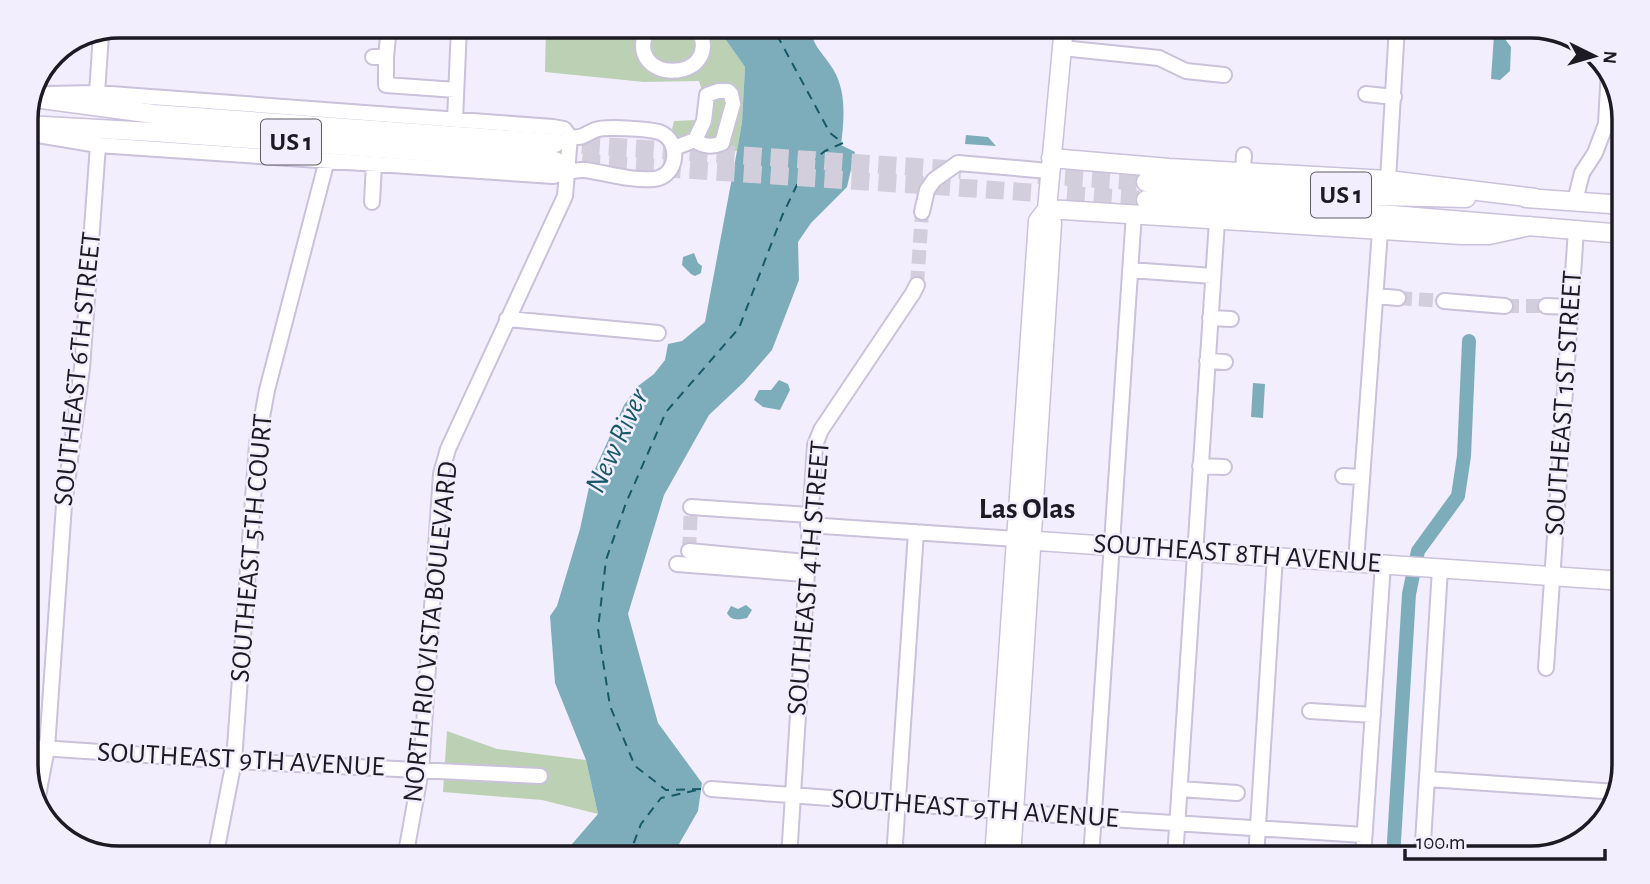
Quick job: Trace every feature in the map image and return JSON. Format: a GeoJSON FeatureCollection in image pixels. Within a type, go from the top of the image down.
{"type":"FeatureCollection","features":[{"type":"Feature","properties":{"kind":"main road"},"geometry":{"type":"LineString","coordinates":[[1010,846],[1006,811],[1024,540],[1038,221],[1046,209],[1063,39]]}},
{"type":"Feature","properties":{"kind":"main road","name":"US 1"},"geometry":{"type":"LineString","coordinates":[[41,97],[109,109],[562,153]]}},
{"type":"Feature","properties":{"kind":"main road","name":"US 1"},"geometry":{"type":"LineString","coordinates":[[39,126],[562,153]]}},
{"type":"Feature","properties":{"kind":"main road"},"geometry":{"type":"LineString","coordinates":[[1050,164],[1243,163],[1535,198]]}},
{"type":"Feature","properties":{"kind":"main road","name":"US 1"},"geometry":{"type":"LineString","coordinates":[[1142,199],[1535,198],[1611,204]]}},
{"type":"Feature","properties":{"kind":"main road"},"geometry":{"type":"LineString","coordinates":[[1046,209],[1142,199],[1217,221],[1380,231],[1489,234],[1530,226]]}},
{"type":"Feature","properties":{"kind":"main road","name":"US 1"},"geometry":{"type":"LineString","coordinates":[[1142,199],[1611,233]]}},
{"type":"Feature","properties":{"kind":"main road","name":"SOUTHEAST 8TH AVENUE"},"geometry":{"type":"LineString","coordinates":[[1024,540],[1612,580]]}},
{"type":"Feature","properties":{"kind":"main road"},"geometry":{"type":"LineString","coordinates":[[997,846],[1006,811]]}},
{"type":"Feature","properties":{"kind":"street"},"geometry":{"type":"LineString","coordinates":[[385,39],[380,57],[386,85],[456,90]]}},
{"type":"Feature","properties":{"kind":"street"},"geometry":{"type":"LineString","coordinates":[[454,120],[458,39]]}},
{"type":"Feature","properties":{"kind":"street"},"geometry":{"type":"LineString","coordinates":[[644,39],[647,57],[653,65],[671,72],[689,67],[699,54],[701,39]]}},
{"type":"Feature","properties":{"kind":"street"},"geometry":{"type":"LineString","coordinates":[[1388,180],[1396,39]]}},
{"type":"Feature","properties":{"kind":"street"},"geometry":{"type":"LineString","coordinates":[[97,93],[101,41]]}},
{"type":"Feature","properties":{"kind":"street"},"geometry":{"type":"LineString","coordinates":[[1062,48],[1159,58],[1186,71],[1224,75]]}},
{"type":"Feature","properties":{"kind":"street"},"geometry":{"type":"LineString","coordinates":[[39,135],[98,145],[553,176],[562,153],[564,130],[553,127],[97,93],[42,96]]}},
{"type":"Feature","properties":{"kind":"street"},"geometry":{"type":"LineString","coordinates":[[1366,94],[1394,97]]}},
{"type":"Feature","properties":{"kind":"street"},"geometry":{"type":"LineString","coordinates":[[1575,201],[1582,173],[1595,153],[1606,124],[1608,95]]}},
{"type":"Feature","properties":{"kind":"street"},"geometry":{"type":"LineString","coordinates":[[608,128],[659,132],[668,138],[674,148],[675,158],[667,174],[656,179],[584,170],[562,153],[595,130],[608,128]]}},
{"type":"Feature","properties":{"kind":"street"},"geometry":{"type":"LineString","coordinates":[[674,148],[695,141]]}},
{"type":"Feature","properties":{"kind":"street","name":"SOUTHEAST 6TH STREET"},"geometry":{"type":"LineString","coordinates":[[40,783],[47,748],[64,505],[82,368],[98,145]]}},
{"type":"Feature","properties":{"kind":"street","name":"NORTH RIO VISTA BOULEVARD"},"geometry":{"type":"LineString","coordinates":[[407,846],[421,770],[441,474],[448,449],[565,196],[562,153]]}},
{"type":"Feature","properties":{"kind":"street","name":"SOUTHEAST 5TH COURT"},"geometry":{"type":"LineString","coordinates":[[217,846],[234,761],[257,444],[267,390],[327,160]]}},
{"type":"Feature","properties":{"kind":"street"},"geometry":{"type":"LineString","coordinates":[[372,202],[374,163]]}},
{"type":"Feature","properties":{"kind":"street"},"geometry":{"type":"LineString","coordinates":[[922,212],[927,190],[934,180],[958,163],[1050,164]]}},
{"type":"Feature","properties":{"kind":"street"},"geometry":{"type":"LineString","coordinates":[[1092,846],[1130,270],[1142,199]]}},
{"type":"Feature","properties":{"kind":"street"},"geometry":{"type":"LineString","coordinates":[[1176,846],[1217,221]]}},
{"type":"Feature","properties":{"kind":"street","name":"SOUTHEAST 1ST STREET"},"geometry":{"type":"LineString","coordinates":[[1546,668],[1576,230]]}},
{"type":"Feature","properties":{"kind":"street"},"geometry":{"type":"LineString","coordinates":[[1356,562],[1380,231]]}},
{"type":"Feature","properties":{"kind":"street"},"geometry":{"type":"LineString","coordinates":[[1130,270],[1213,276]]}},
{"type":"Feature","properties":{"kind":"street","name":"SOUTHEAST 4TH STREET"},"geometry":{"type":"LineString","coordinates":[[790,846],[809,520],[817,436],[916,285]]}},
{"type":"Feature","properties":{"kind":"street"},"geometry":{"type":"LineString","coordinates":[[1376,296],[1398,298]]}},
{"type":"Feature","properties":{"kind":"street"},"geometry":{"type":"LineString","coordinates":[[1444,301],[1506,306]]}},
{"type":"Feature","properties":{"kind":"street"},"geometry":{"type":"LineString","coordinates":[[1546,306],[1571,307]]}},
{"type":"Feature","properties":{"kind":"street"},"geometry":{"type":"LineString","coordinates":[[1210,318],[1231,319]]}},
{"type":"Feature","properties":{"kind":"street"},"geometry":{"type":"LineString","coordinates":[[508,319],[658,333]]}},
{"type":"Feature","properties":{"kind":"street"},"geometry":{"type":"LineString","coordinates":[[1207,361],[1225,362]]}},
{"type":"Feature","properties":{"kind":"street"},"geometry":{"type":"LineString","coordinates":[[1200,466],[1224,467]]}},
{"type":"Feature","properties":{"kind":"street"},"geometry":{"type":"LineString","coordinates":[[1343,476],[1362,477]]}},
{"type":"Feature","properties":{"kind":"street","name":"SOUTHEAST 8TH AVENUE"},"geometry":{"type":"LineString","coordinates":[[691,507],[916,532],[1024,540]]}},
{"type":"Feature","properties":{"kind":"street"},"geometry":{"type":"LineString","coordinates":[[895,846],[916,532]]}},
{"type":"Feature","properties":{"kind":"street"},"geometry":{"type":"LineString","coordinates":[[689,551],[806,568]]}},
{"type":"Feature","properties":{"kind":"street"},"geometry":{"type":"LineString","coordinates":[[1257,846],[1275,556]]}},
{"type":"Feature","properties":{"kind":"street"},"geometry":{"type":"LineString","coordinates":[[677,564],[806,568]]}},
{"type":"Feature","properties":{"kind":"street"},"geometry":{"type":"LineString","coordinates":[[1364,846],[1373,715],[1391,565]]}},
{"type":"Feature","properties":{"kind":"street"},"geometry":{"type":"LineString","coordinates":[[1423,846],[1428,779],[1435,569]]}},
{"type":"Feature","properties":{"kind":"street"},"geometry":{"type":"LineString","coordinates":[[1310,711],[1373,715]]}},
{"type":"Feature","properties":{"kind":"street","name":"SOUTHEAST 9TH AVENUE"},"geometry":{"type":"LineString","coordinates":[[39,748],[234,761],[540,776]]}},
{"type":"Feature","properties":{"kind":"street"},"geometry":{"type":"LineString","coordinates":[[1428,779],[1607,791]]}},
{"type":"Feature","properties":{"kind":"street","name":"SOUTHEAST 9TH AVENUE"},"geometry":{"type":"LineString","coordinates":[[711,789],[1364,835]]}},
{"type":"Feature","properties":{"kind":"street"},"geometry":{"type":"LineString","coordinates":[[1180,789],[1237,793]]}},
{"type":"Feature","properties":{"kind":"green space"},"geometry":{"type":"Polygon","coordinates":[[[546,39],[725,39],[745,67],[742,122],[737,151],[682,147],[672,129],[674,121],[696,120],[704,97],[699,81],[644,82],[545,72],[546,39]]]}},
{"type":"Feature","properties":{"kind":"green space"},"geometry":{"type":"Polygon","coordinates":[[[447,731],[497,749],[586,760],[598,814],[542,800],[443,792],[447,731]]]}},
{"type":"Feature","properties":{"kind":"water","name":"New River"},"geometry":{"type":"Polygon","coordinates":[[[725,39],[813,39],[841,87],[841,145],[855,152],[847,187],[811,223],[798,242],[799,280],[772,350],[744,382],[709,415],[664,495],[628,614],[658,723],[702,783],[698,811],[678,846],[570,846],[598,814],[586,760],[555,683],[550,616],[557,606],[580,529],[591,478],[624,405],[638,386],[654,374],[665,360],[668,344],[682,341],[705,322],[742,122],[745,67],[725,39]]]}},
{"type":"Feature","properties":{"kind":"water"},"geometry":{"type":"Polygon","coordinates":[[[1494,39],[1505,39],[1511,47],[1510,71],[1500,80],[1491,79],[1494,39]]]}},
{"type":"Feature","properties":{"kind":"water"},"geometry":{"type":"Polygon","coordinates":[[[966,135],[988,137],[996,146],[965,144],[966,135]]]}},
{"type":"Feature","properties":{"kind":"water"},"geometry":{"type":"Polygon","coordinates":[[[694,253],[702,266],[701,273],[695,276],[682,265],[683,257],[694,253]]]}},
{"type":"Feature","properties":{"kind":"water"},"geometry":{"type":"Polygon","coordinates":[[[779,380],[788,384],[790,390],[780,410],[763,407],[754,400],[759,390],[771,390],[779,380]]]}},
{"type":"Feature","properties":{"kind":"water"},"geometry":{"type":"Polygon","coordinates":[[[1253,383],[1265,384],[1263,418],[1251,417],[1253,383]]]}},
{"type":"Feature","properties":{"kind":"water"},"geometry":{"type":"Polygon","coordinates":[[[746,605],[752,610],[747,618],[733,619],[727,613],[731,606],[738,609],[746,605]]]}},
{"type":"Feature","properties":{"kind":"waterway"},"geometry":{"type":"LineString","coordinates":[[1394,846],[1409,594],[1418,551],[1458,496],[1464,456],[1469,341]]}},
{"type":"Feature","properties":{"kind":"ferry route"},"geometry":{"type":"LineString","coordinates":[[701,789],[666,790],[635,766],[610,706],[598,629],[606,560],[626,503],[666,412],[739,328],[782,216],[806,166],[825,151],[843,143],[830,133],[779,39]]}},
{"type":"Feature","properties":{"kind":"ferry route"},"geometry":{"type":"LineString","coordinates":[[633,846],[641,824],[661,798],[697,790]]}},
{"type":"Feature","properties":{"kind":"tunnel"},"geometry":{"type":"LineString","coordinates":[[555,143],[961,170]]}},
{"type":"Feature","properties":{"kind":"tunnel"},"geometry":{"type":"LineString","coordinates":[[555,161],[1146,200]]}},
{"type":"Feature","properties":{"kind":"tunnel"},"geometry":{"type":"LineString","coordinates":[[1038,175],[1146,182]]}},
{"type":"Feature","properties":{"kind":"tunnel"},"geometry":{"type":"LineString","coordinates":[[917,285],[922,212]]}},
{"type":"Feature","properties":{"kind":"tunnel"},"geometry":{"type":"LineString","coordinates":[[1398,298],[1444,301]]}},
{"type":"Feature","properties":{"kind":"tunnel"},"geometry":{"type":"LineString","coordinates":[[1505,306],[1546,306]]}},
{"type":"Feature","properties":{"kind":"tunnel"},"geometry":{"type":"LineString","coordinates":[[689,551],[691,507]]}},
{"type":"Feature","properties":{"kind":"district","name":"Las Olas"},"geometry":{"type":"Point","coordinates":[1027,509]}}]}
